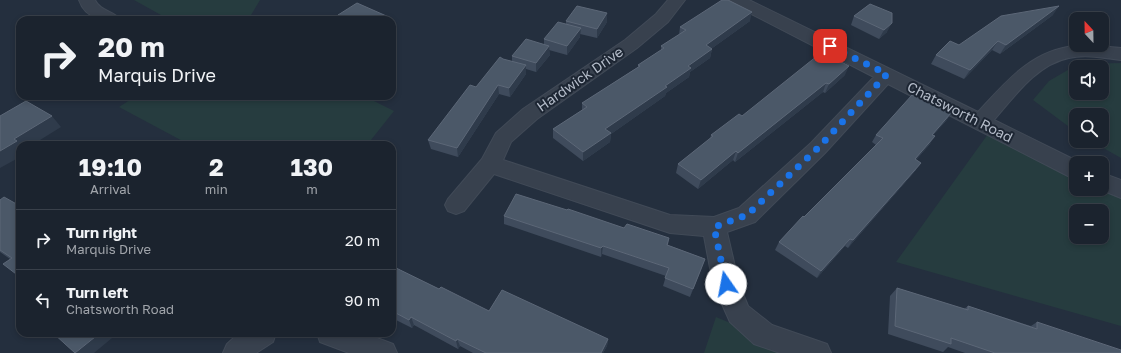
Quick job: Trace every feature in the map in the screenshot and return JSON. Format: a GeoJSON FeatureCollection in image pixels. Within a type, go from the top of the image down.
{"type":"FeatureCollection","features":[{"type":"Feature","properties":{"kind":"street"},"geometry":{"type":"LineString","coordinates":[[87,0],[95,10],[105,16]]}},
{"type":"Feature","properties":{"kind":"street","name":"Hardwick Drive"},"geometry":{"type":"LineString","coordinates":[[456,205],[490,164],[503,138],[525,119],[631,44],[662,18],[677,0]]}},
{"type":"Feature","properties":{"kind":"street","name":"Chatsworth Road"},"geometry":{"type":"LineString","coordinates":[[736,0],[887,74],[980,123],[1069,167]]}},
{"type":"Feature","properties":{"kind":"street"},"geometry":{"type":"LineString","coordinates":[[980,123],[1022,75],[1060,54],[1079,51],[1121,54]]}},
{"type":"Feature","properties":{"kind":"street"},"geometry":{"type":"LineString","coordinates":[[490,164],[670,224],[714,227],[747,215],[818,148],[887,74]]}},
{"type":"Feature","properties":{"kind":"street"},"geometry":{"type":"LineString","coordinates":[[1109,184],[1121,189]]}},
{"type":"Feature","properties":{"kind":"street"},"geometry":{"type":"LineString","coordinates":[[714,227],[726,284],[739,314],[764,335],[817,353]]}},
{"type":"Feature","properties":{"kind":"street"},"geometry":{"type":"LineString","coordinates":[[237,353],[250,340],[256,337]]}},
{"type":"Feature","properties":{"kind":"street"},"geometry":{"type":"LineString","coordinates":[[341,337],[383,353]]}},
{"type":"Feature","properties":{"kind":"green space"},"geometry":{"type":"Polygon","coordinates":[[[134,0],[260,0],[250,16],[163,16],[134,0]]]}},
{"type":"Feature","properties":{"kind":"green space"},"geometry":{"type":"Polygon","coordinates":[[[1109,63],[1121,63],[1121,158],[1103,148],[1109,148],[1109,108],[1069,108],[1069,127],[1033,100],[1049,81],[1069,69],[1069,100],[1109,100],[1109,63]]]}},
{"type":"Feature","properties":{"kind":"green space"},"geometry":{"type":"Polygon","coordinates":[[[130,100],[372,100],[394,111],[370,141],[183,141],[119,107],[130,100]]]}},
{"type":"Feature","properties":{"kind":"green space"},"geometry":{"type":"Polygon","coordinates":[[[988,134],[1069,172],[1069,196],[1109,196],[1109,192],[1121,197],[1121,326],[896,262],[988,134]]]}},
{"type":"Feature","properties":{"kind":"green space"},"geometry":{"type":"Polygon","coordinates":[[[716,317],[802,353],[704,353],[716,317]]]}},
{"type":"Feature","properties":{"kind":"building"},"geometry":{"type":"Polygon","coordinates":[[[722,0],[728,0],[752,12],[706,45],[712,49],[688,66],[691,68],[665,86],[667,87],[605,129],[611,133],[583,152],[553,129],[587,107],[582,103],[640,66],[638,65],[664,48],[661,46],[686,30],[680,27],[722,0]]]}},
{"type":"Feature","properties":{"kind":"building"},"geometry":{"type":"Polygon","coordinates":[[[357,3],[386,16],[340,16],[338,15],[357,3]]]}},
{"type":"Feature","properties":{"kind":"building"},"geometry":{"type":"Polygon","coordinates":[[[870,4],[892,13],[892,23],[884,30],[854,16],[870,4]]]}},
{"type":"Feature","properties":{"kind":"building"},"geometry":{"type":"Polygon","coordinates":[[[577,6],[607,13],[597,29],[566,21],[577,6]]]}},
{"type":"Feature","properties":{"kind":"building"},"geometry":{"type":"Polygon","coordinates":[[[1059,6],[1006,45],[998,41],[970,70],[936,55],[950,41],[959,45],[1001,16],[1059,6]]]}},
{"type":"Feature","properties":{"kind":"building"},"geometry":{"type":"Polygon","coordinates":[[[558,22],[581,28],[567,46],[544,39],[558,22]]]}},
{"type":"Feature","properties":{"kind":"building"},"geometry":{"type":"Polygon","coordinates":[[[526,39],[549,46],[536,63],[512,56],[526,39]]]}},
{"type":"Feature","properties":{"kind":"building"},"geometry":{"type":"Polygon","coordinates":[[[822,52],[849,66],[829,84],[826,83],[738,153],[736,151],[701,180],[678,164],[713,136],[711,135],[739,114],[742,116],[822,52]]]}},
{"type":"Feature","properties":{"kind":"building"},"geometry":{"type":"Polygon","coordinates":[[[500,57],[526,65],[509,88],[498,85],[457,148],[428,140],[470,85],[476,87],[500,57]]]}},
{"type":"Feature","properties":{"kind":"building"},"geometry":{"type":"Polygon","coordinates":[[[912,95],[951,113],[932,135],[935,136],[915,159],[921,163],[853,240],[850,239],[821,271],[779,242],[803,216],[804,217],[883,138],[876,135],[912,95]]]}},
{"type":"Feature","properties":{"kind":"building"},"geometry":{"type":"Polygon","coordinates":[[[26,101],[52,116],[14,139],[17,141],[0,151],[0,116],[26,101]]]}},
{"type":"Feature","properties":{"kind":"building"},"geometry":{"type":"Polygon","coordinates":[[[516,194],[567,210],[568,209],[624,228],[627,224],[669,238],[667,245],[705,259],[693,289],[665,278],[669,268],[603,246],[601,248],[504,216],[516,194]]]}},
{"type":"Feature","properties":{"kind":"building"},"geometry":{"type":"Polygon","coordinates":[[[4,197],[16,204],[16,274],[3,264],[12,258],[0,250],[0,200],[4,197]]]}},
{"type":"Feature","properties":{"kind":"building"},"geometry":{"type":"Polygon","coordinates":[[[396,268],[439,289],[441,287],[489,311],[502,290],[608,339],[601,353],[486,353],[457,339],[456,341],[411,317],[409,320],[396,313],[396,268]]]}},
{"type":"Feature","properties":{"kind":"building"},"geometry":{"type":"Polygon","coordinates":[[[897,288],[968,310],[968,306],[1037,329],[1037,322],[1121,350],[1121,353],[995,353],[951,338],[951,344],[895,326],[897,288]]]}},
{"type":"Feature","properties":{"kind":"building"},"geometry":{"type":"Polygon","coordinates":[[[57,337],[95,337],[75,353],[57,337]]]}},
{"type":"Feature","properties":{"kind":"route"},"geometry":{"type":"LineString","coordinates":[[726,284],[714,227],[747,215],[818,148],[887,74],[830,46]]}}]}
